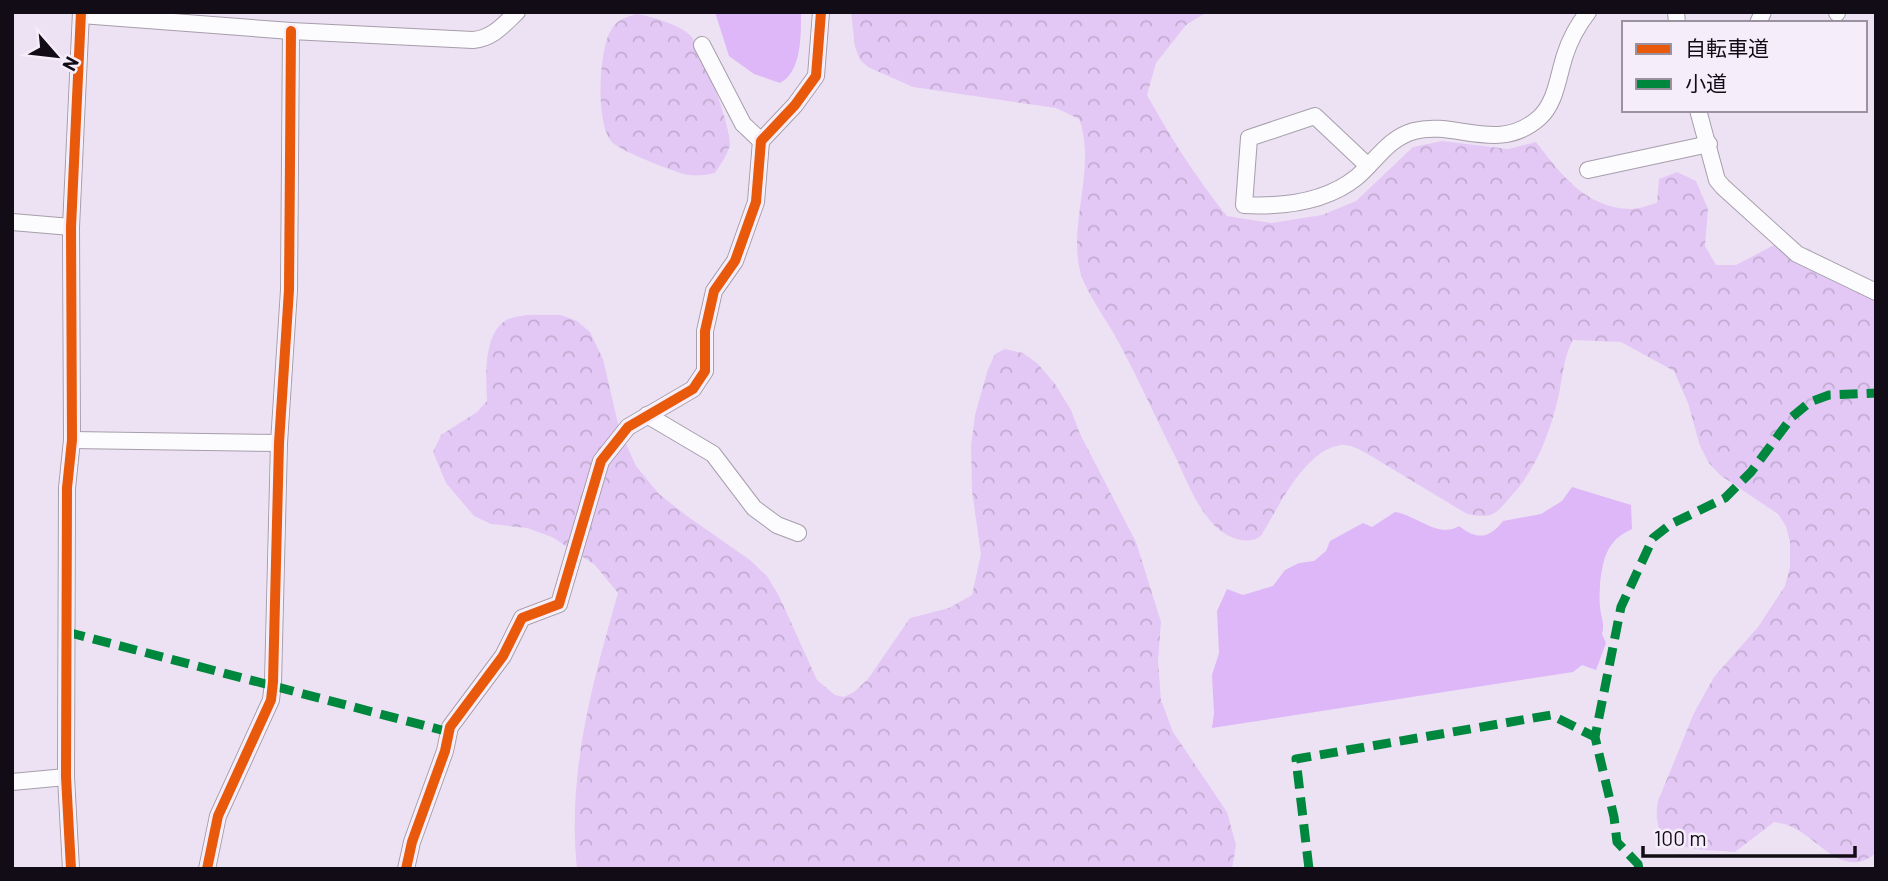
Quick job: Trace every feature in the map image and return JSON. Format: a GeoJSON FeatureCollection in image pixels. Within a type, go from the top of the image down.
{"type":"FeatureCollection","features":[{"type":"Feature","properties":{"kind":"street"},"geometry":{"type":"LineString","coordinates":[[71,869],[66,777],[67,488],[72,440],[71,227],[80,14],[291,31],[473,40],[486,38],[497,32],[517,12]]}},
{"type":"Feature","properties":{"kind":"street"},"geometry":{"type":"LineString","coordinates":[[406,869],[412,842],[445,751],[450,727],[503,656],[522,618],[559,604],[601,461],[628,427],[693,389],[705,371],[705,331],[714,291],[736,261],[756,202],[761,141],[795,105],[816,76],[821,12]]}},
{"type":"Feature","properties":{"kind":"street"},"geometry":{"type":"LineString","coordinates":[[1368,166],[1315,116],[1249,138],[1244,205],[1296,202],[1320,197],[1343,186],[1368,166],[1385,146],[1402,135],[1418,130],[1489,136],[1526,127],[1540,117],[1555,93],[1572,38],[1588,12]]}},
{"type":"Feature","properties":{"kind":"street"},"geometry":{"type":"LineString","coordinates":[[207,869],[218,817],[271,700],[273,682],[279,443],[289,290],[291,31]]}},
{"type":"Feature","properties":{"kind":"street"},"geometry":{"type":"LineString","coordinates":[[702,45],[743,124],[761,141]]}},
{"type":"Feature","properties":{"kind":"street"},"geometry":{"type":"LineString","coordinates":[[1699,112],[1717,180],[1797,254],[1876,292]]}},
{"type":"Feature","properties":{"kind":"street"},"geometry":{"type":"LineString","coordinates":[[1588,170],[1709,144]]}},
{"type":"Feature","properties":{"kind":"street"},"geometry":{"type":"LineString","coordinates":[[12,222],[71,227]]}},
{"type":"Feature","properties":{"kind":"street"},"geometry":{"type":"LineString","coordinates":[[647,415],[713,454],[754,509],[777,525],[798,533]]}},
{"type":"Feature","properties":{"kind":"street"},"geometry":{"type":"LineString","coordinates":[[72,440],[279,443]]}},
{"type":"Feature","properties":{"kind":"street"},"geometry":{"type":"LineString","coordinates":[[12,782],[66,777]]}},
{"type":"Feature","properties":{"kind":"green space"},"geometry":{"type":"Polygon","coordinates":[[[851,12],[1207,12],[1186,25],[1156,63],[1147,95],[1184,157],[1227,216],[1271,223],[1322,215],[1356,201],[1413,147],[1442,141],[1508,149],[1536,142],[1576,187],[1600,203],[1615,207],[1634,209],[1657,203],[1659,179],[1677,172],[1696,181],[1708,209],[1705,246],[1716,265],[1736,265],[1778,243],[1810,249],[1827,270],[1876,293],[1876,853],[1864,860],[1842,860],[1801,832],[1774,822],[1735,852],[1679,845],[1668,839],[1661,830],[1657,818],[1658,801],[1694,713],[1714,677],[1758,627],[1785,586],[1790,567],[1790,542],[1786,526],[1778,514],[1720,475],[1709,463],[1700,446],[1688,403],[1674,371],[1621,342],[1573,340],[1565,361],[1555,411],[1541,450],[1521,485],[1493,514],[1467,514],[1366,453],[1340,445],[1327,449],[1304,469],[1284,496],[1261,536],[1242,540],[1230,536],[1214,525],[1197,502],[1126,356],[1082,278],[1077,233],[1085,156],[1079,119],[1056,108],[913,87],[868,67],[860,60],[855,47],[851,12]]]}},
{"type":"Feature","properties":{"kind":"green space"},"geometry":{"type":"Polygon","coordinates":[[[636,14],[680,28],[691,36],[702,56],[726,122],[730,144],[715,173],[688,175],[672,170],[619,147],[607,134],[601,106],[601,71],[606,42],[618,22],[636,14]]]}},
{"type":"Feature","properties":{"kind":"green space"},"geometry":{"type":"Polygon","coordinates":[[[527,315],[561,315],[577,321],[590,332],[603,359],[619,428],[636,466],[659,494],[750,560],[767,576],[779,596],[817,680],[835,695],[844,697],[868,679],[910,618],[949,608],[972,595],[981,554],[972,491],[971,446],[975,415],[987,372],[995,354],[1005,349],[1023,353],[1038,364],[1055,384],[1071,410],[1080,434],[1136,542],[1161,622],[1158,661],[1161,700],[1173,732],[1227,812],[1236,845],[1232,869],[577,869],[576,798],[584,729],[618,593],[595,565],[552,537],[527,528],[491,524],[474,516],[446,483],[433,452],[441,435],[477,412],[487,401],[487,358],[498,328],[507,320],[527,315]]]}},
{"type":"Feature","properties":{"kind":"shaded area"},"geometry":{"type":"Polygon","coordinates":[[[715,12],[801,12],[799,52],[787,78],[780,83],[754,74],[729,56],[715,12]]]}},
{"type":"Feature","properties":{"kind":"shaded area"},"geometry":{"type":"Polygon","coordinates":[[[1572,487],[1631,505],[1632,529],[1612,544],[1603,566],[1600,601],[1602,634],[1606,643],[1596,670],[1582,665],[1573,672],[1212,728],[1212,675],[1219,653],[1217,611],[1227,589],[1243,595],[1273,586],[1285,570],[1299,563],[1314,561],[1326,551],[1330,541],[1363,523],[1372,527],[1395,512],[1435,528],[1444,530],[1459,526],[1472,534],[1482,536],[1493,531],[1503,521],[1541,514],[1562,501],[1572,487]]]}},
{"type":"Feature","properties":{"kind":"marked path"},"geometry":{"type":"LineString","coordinates":[[1639,869],[1638,864],[1617,842],[1614,817],[1595,737],[1621,607],[1653,538],[1671,524],[1725,498],[1751,472],[1792,417],[1810,402],[1829,395],[1876,393]]}},
{"type":"Feature","properties":{"kind":"marked path"},"geometry":{"type":"LineString","coordinates":[[67,632],[449,732]]}},
{"type":"Feature","properties":{"kind":"marked path"},"geometry":{"type":"LineString","coordinates":[[1309,869],[1296,759],[1551,715],[1595,737]]}},
{"type":"Feature","properties":{"kind":"cycle path"},"geometry":{"type":"LineString","coordinates":[[71,869],[66,777],[67,488],[72,440],[71,227],[81,12]]}},
{"type":"Feature","properties":{"kind":"cycle path"},"geometry":{"type":"LineString","coordinates":[[406,869],[412,842],[445,751],[450,727],[503,656],[522,618],[559,604],[601,461],[628,427],[693,389],[705,371],[705,331],[714,291],[735,261],[756,202],[761,141],[795,105],[816,76],[821,12]]}},
{"type":"Feature","properties":{"kind":"cycle path"},"geometry":{"type":"LineString","coordinates":[[207,869],[218,816],[271,700],[273,682],[279,443],[289,290],[291,31]]}}]}
